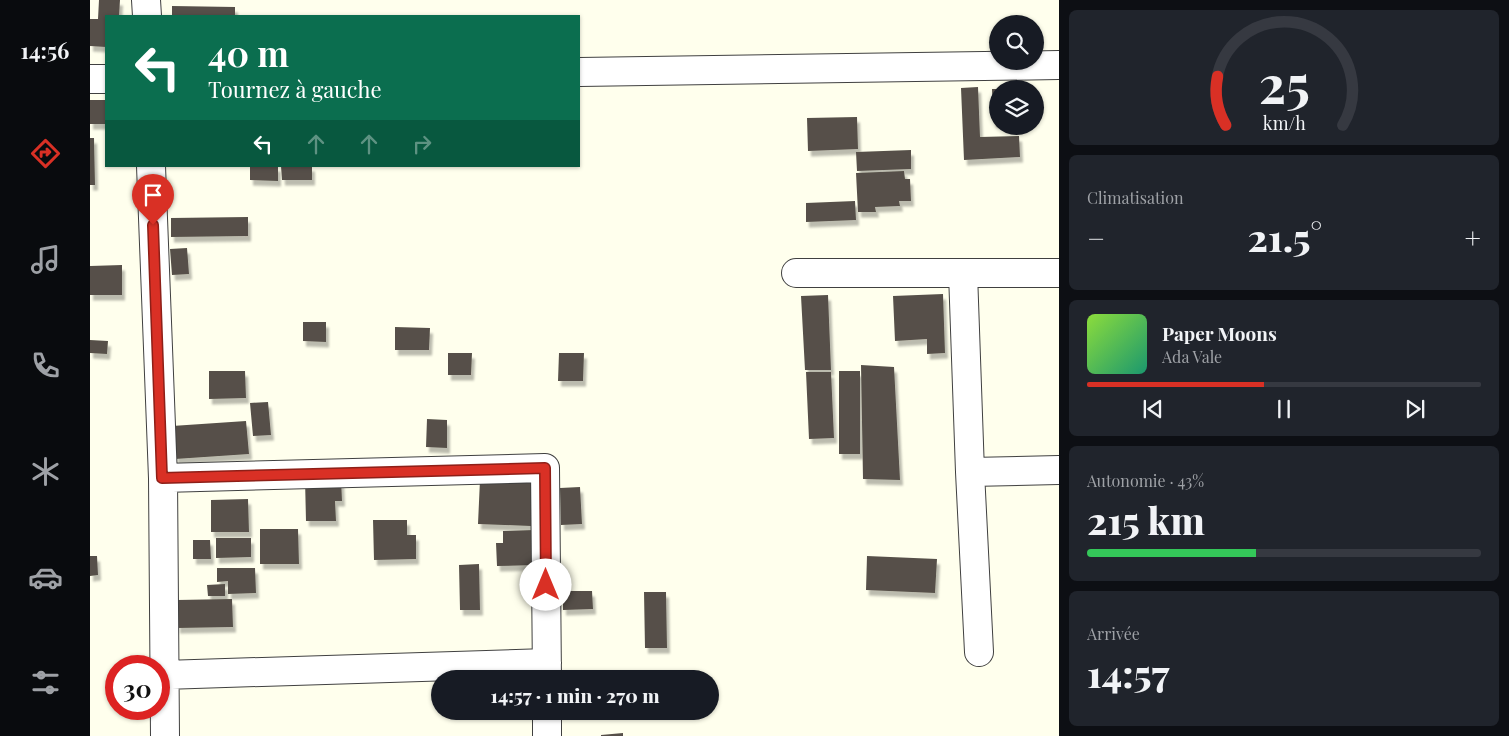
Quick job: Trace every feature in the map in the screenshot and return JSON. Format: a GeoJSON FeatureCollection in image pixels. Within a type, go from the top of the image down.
{"type":"FeatureCollection","features":[{"type":"Feature","properties":{"kind":"street"},"geometry":{"type":"LineString","coordinates":[[146,0],[147,15]]}},
{"type":"Feature","properties":{"kind":"street"},"geometry":{"type":"LineString","coordinates":[[580,72],[1059,65]]}},
{"type":"Feature","properties":{"kind":"street"},"geometry":{"type":"LineString","coordinates":[[90,79],[105,79]]}},
{"type":"Feature","properties":{"kind":"street"},"geometry":{"type":"LineString","coordinates":[[151,167],[162,478],[164,655]]}},
{"type":"Feature","properties":{"kind":"street"},"geometry":{"type":"LineString","coordinates":[[963,273],[978,652]]}},
{"type":"Feature","properties":{"kind":"street"},"geometry":{"type":"LineString","coordinates":[[796,274],[1059,273]]}},
{"type":"Feature","properties":{"kind":"street"},"geometry":{"type":"LineString","coordinates":[[162,478],[545,468],[547,670]]}},
{"type":"Feature","properties":{"kind":"street"},"geometry":{"type":"LineString","coordinates":[[970,472],[1059,470]]}},
{"type":"Feature","properties":{"kind":"street"},"geometry":{"type":"LineString","coordinates":[[170,675],[431,672]]}},
{"type":"Feature","properties":{"kind":"street"},"geometry":{"type":"LineString","coordinates":[[164,720],[164,736]]}},
{"type":"Feature","properties":{"kind":"street"},"geometry":{"type":"LineString","coordinates":[[547,720],[547,736]]}},
{"type":"Feature","properties":{"kind":"building"},"geometry":{"type":"Polygon","coordinates":[[[99,0],[120,0],[119,15],[105,15],[105,47],[90,46],[90,19],[98,19],[99,0]]]}},
{"type":"Feature","properties":{"kind":"building"},"geometry":{"type":"Polygon","coordinates":[[[172,6],[235,7],[235,15],[172,15],[172,6]]]}},
{"type":"Feature","properties":{"kind":"building"},"geometry":{"type":"Polygon","coordinates":[[[978,87],[980,137],[1019,136],[1020,157],[964,160],[961,88],[978,87]]]}},
{"type":"Feature","properties":{"kind":"building"},"geometry":{"type":"Polygon","coordinates":[[[90,100],[105,100],[105,124],[90,124],[90,100]]]}},
{"type":"Feature","properties":{"kind":"building"},"geometry":{"type":"Polygon","coordinates":[[[857,117],[858,149],[808,151],[807,118],[857,117]]]}},
{"type":"Feature","properties":{"kind":"building"},"geometry":{"type":"Polygon","coordinates":[[[90,138],[94,138],[95,185],[90,185],[90,138]]]}},
{"type":"Feature","properties":{"kind":"building"},"geometry":{"type":"Polygon","coordinates":[[[911,150],[911,169],[857,171],[856,152],[911,150]]]}},
{"type":"Feature","properties":{"kind":"building"},"geometry":{"type":"Polygon","coordinates":[[[250,167],[278,167],[278,181],[250,180],[250,167]]]}},
{"type":"Feature","properties":{"kind":"building"},"geometry":{"type":"Polygon","coordinates":[[[281,167],[312,167],[312,180],[282,180],[281,167]]]}},
{"type":"Feature","properties":{"kind":"building"},"geometry":{"type":"Polygon","coordinates":[[[904,171],[905,179],[910,179],[911,201],[899,201],[900,206],[875,207],[876,212],[858,212],[856,173],[904,171]]]}},
{"type":"Feature","properties":{"kind":"building"},"geometry":{"type":"Polygon","coordinates":[[[855,201],[856,220],[806,222],[806,203],[855,201]]]}},
{"type":"Feature","properties":{"kind":"building"},"geometry":{"type":"Polygon","coordinates":[[[248,217],[248,236],[171,237],[171,218],[248,217]]]}},
{"type":"Feature","properties":{"kind":"building"},"geometry":{"type":"Polygon","coordinates":[[[187,248],[189,274],[172,275],[170,249],[187,248]]]}},
{"type":"Feature","properties":{"kind":"building"},"geometry":{"type":"Polygon","coordinates":[[[122,265],[122,295],[90,295],[90,266],[122,265]]]}},
{"type":"Feature","properties":{"kind":"building"},"geometry":{"type":"Polygon","coordinates":[[[943,294],[945,353],[927,354],[927,339],[895,341],[893,296],[943,294]]]}},
{"type":"Feature","properties":{"kind":"building"},"geometry":{"type":"Polygon","coordinates":[[[828,295],[831,370],[805,370],[801,296],[828,295]]]}},
{"type":"Feature","properties":{"kind":"building"},"geometry":{"type":"Polygon","coordinates":[[[303,322],[326,322],[326,342],[303,341],[303,322]]]}},
{"type":"Feature","properties":{"kind":"building"},"geometry":{"type":"Polygon","coordinates":[[[395,327],[430,328],[429,350],[395,350],[395,327]]]}},
{"type":"Feature","properties":{"kind":"building"},"geometry":{"type":"Polygon","coordinates":[[[90,340],[108,341],[107,354],[90,353],[90,340]]]}},
{"type":"Feature","properties":{"kind":"building"},"geometry":{"type":"Polygon","coordinates":[[[448,353],[472,353],[471,375],[448,375],[448,353]]]}},
{"type":"Feature","properties":{"kind":"building"},"geometry":{"type":"Polygon","coordinates":[[[559,353],[584,353],[583,381],[558,381],[559,353]]]}},
{"type":"Feature","properties":{"kind":"building"},"geometry":{"type":"Polygon","coordinates":[[[861,365],[894,367],[900,480],[863,479],[861,365]]]}},
{"type":"Feature","properties":{"kind":"building"},"geometry":{"type":"Polygon","coordinates":[[[209,371],[245,371],[246,398],[209,399],[209,371]]]}},
{"type":"Feature","properties":{"kind":"building"},"geometry":{"type":"Polygon","coordinates":[[[839,371],[860,371],[860,454],[839,454],[839,371]]]}},
{"type":"Feature","properties":{"kind":"building"},"geometry":{"type":"Polygon","coordinates":[[[806,372],[831,372],[834,438],[809,439],[806,372]]]}},
{"type":"Feature","properties":{"kind":"building"},"geometry":{"type":"Polygon","coordinates":[[[268,402],[271,435],[253,436],[250,403],[268,402]]]}},
{"type":"Feature","properties":{"kind":"building"},"geometry":{"type":"Polygon","coordinates":[[[427,419],[447,420],[447,448],[426,447],[427,419]]]}},
{"type":"Feature","properties":{"kind":"building"},"geometry":{"type":"Polygon","coordinates":[[[246,421],[249,454],[175,459],[172,426],[246,421]]]}},
{"type":"Feature","properties":{"kind":"building"},"geometry":{"type":"Polygon","coordinates":[[[305,479],[341,479],[342,501],[335,501],[336,521],[306,521],[305,479]]]}},
{"type":"Feature","properties":{"kind":"building"},"geometry":{"type":"Polygon","coordinates":[[[480,480],[532,482],[531,526],[478,524],[480,480]]]}},
{"type":"Feature","properties":{"kind":"building"},"geometry":{"type":"Polygon","coordinates":[[[580,487],[582,524],[561,525],[560,488],[580,487]]]}},
{"type":"Feature","properties":{"kind":"building"},"geometry":{"type":"Polygon","coordinates":[[[248,499],[249,532],[211,532],[211,500],[248,499]]]}},
{"type":"Feature","properties":{"kind":"building"},"geometry":{"type":"Polygon","coordinates":[[[373,520],[407,520],[407,535],[416,535],[416,559],[374,560],[373,520]]]}},
{"type":"Feature","properties":{"kind":"building"},"geometry":{"type":"Polygon","coordinates":[[[260,529],[298,529],[299,564],[260,564],[260,529]]]}},
{"type":"Feature","properties":{"kind":"building"},"geometry":{"type":"Polygon","coordinates":[[[534,530],[535,565],[497,566],[496,543],[503,543],[503,531],[534,530]]]}},
{"type":"Feature","properties":{"kind":"building"},"geometry":{"type":"Polygon","coordinates":[[[216,538],[251,538],[251,557],[216,558],[216,538]]]}},
{"type":"Feature","properties":{"kind":"building"},"geometry":{"type":"Polygon","coordinates":[[[193,540],[210,540],[211,559],[193,559],[193,540]]]}},
{"type":"Feature","properties":{"kind":"building"},"geometry":{"type":"Polygon","coordinates":[[[90,556],[97,556],[98,575],[90,576],[90,556]]]}},
{"type":"Feature","properties":{"kind":"building"},"geometry":{"type":"Polygon","coordinates":[[[867,556],[937,559],[935,593],[866,590],[867,556]]]}},
{"type":"Feature","properties":{"kind":"building"},"geometry":{"type":"Polygon","coordinates":[[[479,564],[480,610],[460,610],[459,565],[479,564]]]}},
{"type":"Feature","properties":{"kind":"building"},"geometry":{"type":"Polygon","coordinates":[[[217,568],[255,568],[256,593],[228,594],[228,581],[217,582],[217,568]]]}},
{"type":"Feature","properties":{"kind":"building"},"geometry":{"type":"Polygon","coordinates":[[[225,584],[225,596],[208,596],[207,585],[225,584]]]}},
{"type":"Feature","properties":{"kind":"building"},"geometry":{"type":"Polygon","coordinates":[[[563,591],[592,591],[593,609],[563,610],[563,591]]]}},
{"type":"Feature","properties":{"kind":"building"},"geometry":{"type":"Polygon","coordinates":[[[644,592],[666,592],[667,648],[645,648],[644,592]]]}},
{"type":"Feature","properties":{"kind":"building"},"geometry":{"type":"Polygon","coordinates":[[[232,599],[233,627],[177,628],[177,600],[232,599]]]}},
{"type":"Feature","properties":{"kind":"building"},"geometry":{"type":"Polygon","coordinates":[[[623,733],[623,736],[601,736],[601,735],[623,733]]]}},
{"type":"Feature","properties":{"kind":"route"},"geometry":{"type":"LineString","coordinates":[[153,225],[162,478],[545,468],[546,585]]}}]}
